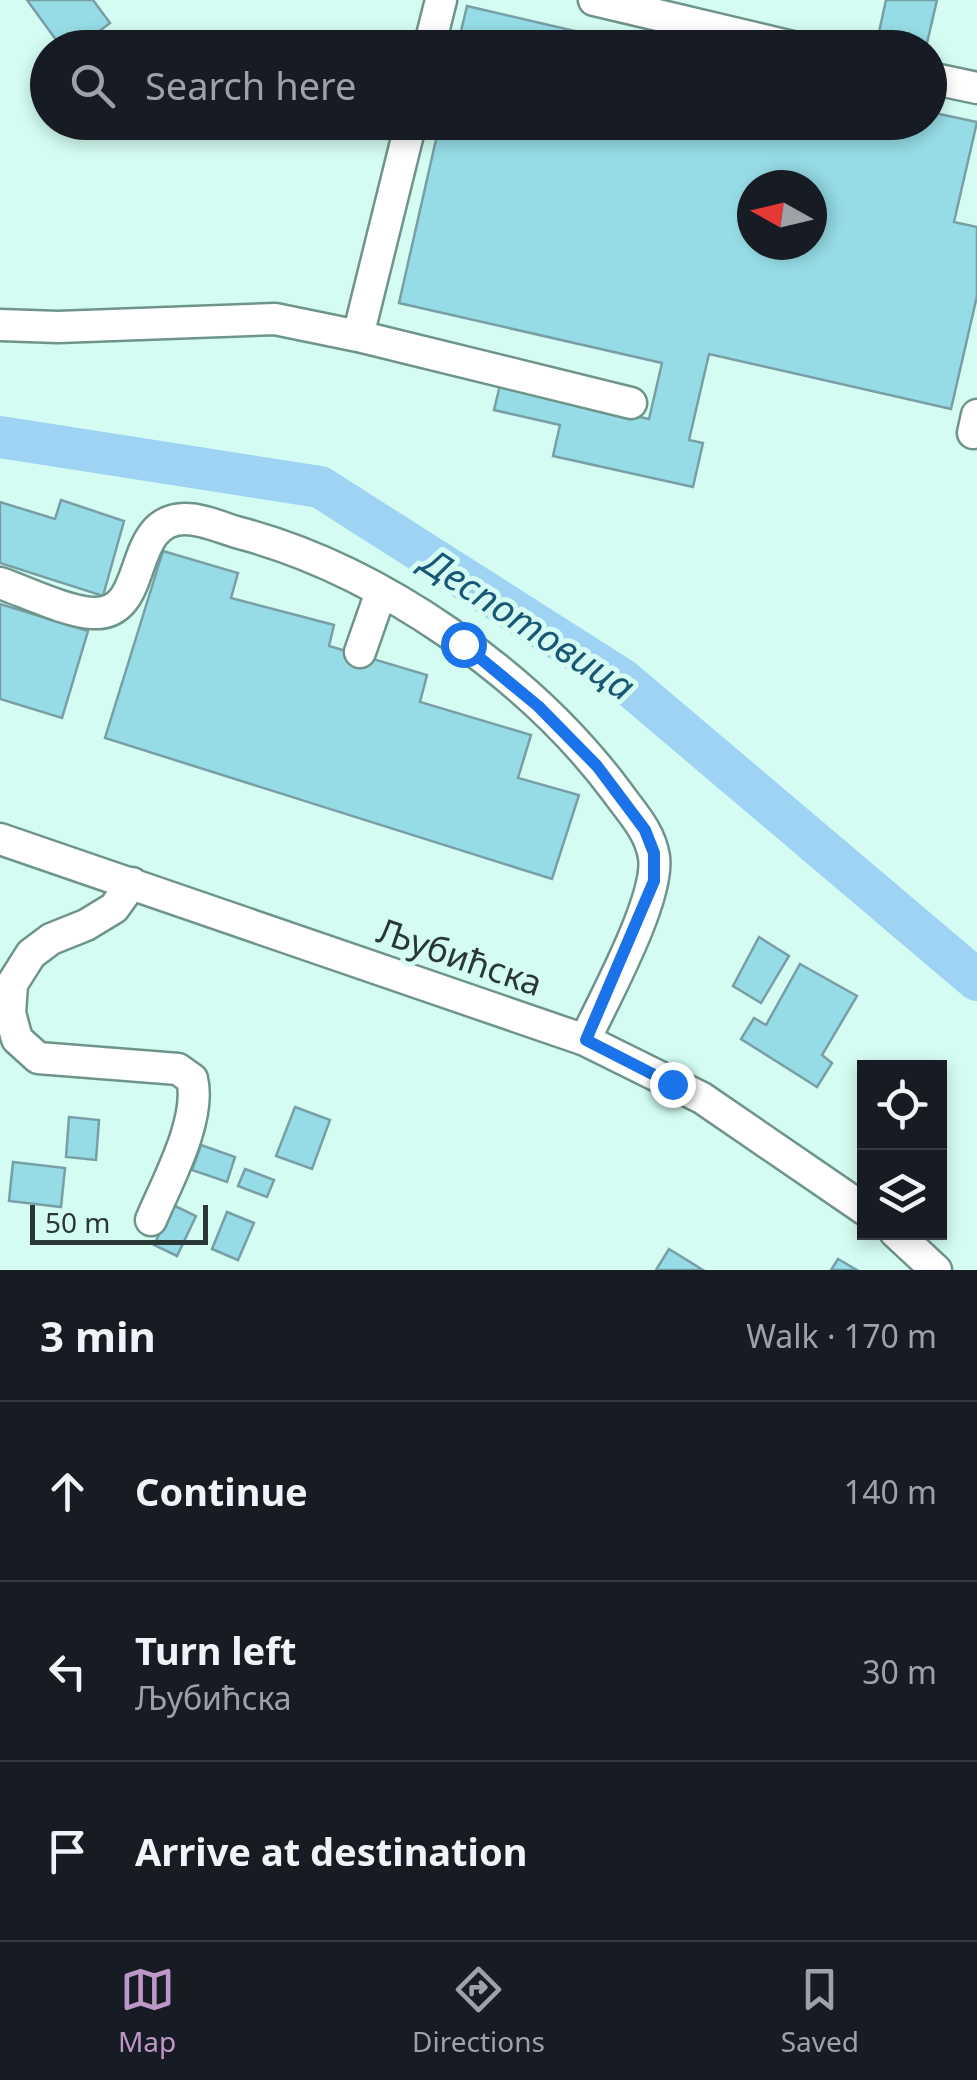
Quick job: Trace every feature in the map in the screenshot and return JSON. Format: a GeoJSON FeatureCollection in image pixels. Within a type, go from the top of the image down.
{"type":"FeatureCollection","features":[{"type":"Feature","properties":{"kind":"street"},"geometry":{"type":"LineString","coordinates":[[434,30],[441,0]]}},
{"type":"Feature","properties":{"kind":"street"},"geometry":{"type":"LineString","coordinates":[[594,0],[721,30]]}},
{"type":"Feature","properties":{"kind":"street"},"geometry":{"type":"LineString","coordinates":[[969,86],[972,110],[977,112]]}},
{"type":"Feature","properties":{"kind":"street"},"geometry":{"type":"LineString","coordinates":[[358,336],[407,140]]}},
{"type":"Feature","properties":{"kind":"street"},"geometry":{"type":"LineString","coordinates":[[0,325],[58,327],[276,319],[630,404]]}},
{"type":"Feature","properties":{"kind":"street"},"geometry":{"type":"LineString","coordinates":[[0,583],[87,612],[104,612],[128,596],[151,536],[166,524],[185,519],[293,550],[381,592],[463,644],[538,706],[597,766],[650,841],[655,866],[649,896],[586,1040]]}},
{"type":"Feature","properties":{"kind":"street"},"geometry":{"type":"LineString","coordinates":[[360,652],[381,592]]}},
{"type":"Feature","properties":{"kind":"street","name":"Љубићска"},"geometry":{"type":"LineString","coordinates":[[0,839],[586,1040],[702,1098],[857,1203]]}},
{"type":"Feature","properties":{"kind":"street"},"geometry":{"type":"LineString","coordinates":[[132,883],[114,908],[31,954],[12,984],[10,1013],[17,1039],[38,1058],[178,1069],[192,1078],[196,1096],[188,1125],[151,1220]]}},
{"type":"Feature","properties":{"kind":"street"},"geometry":{"type":"LineString","coordinates":[[904,1240],[936,1270]]}},
{"type":"Feature","properties":{"kind":"building"},"geometry":{"type":"Polygon","coordinates":[[[27,0],[93,0],[110,23],[101,30],[49,30],[27,0]]]}},
{"type":"Feature","properties":{"kind":"building"},"geometry":{"type":"Polygon","coordinates":[[[886,0],[937,0],[930,30],[879,30],[886,0]]]}},
{"type":"Feature","properties":{"kind":"building"},"geometry":{"type":"Polygon","coordinates":[[[467,6],[570,30],[461,30],[467,6]]]}},
{"type":"Feature","properties":{"kind":"building"},"geometry":{"type":"Polygon","coordinates":[[[947,116],[977,122],[954,222],[977,227],[977,296],[951,409],[709,354],[689,440],[703,443],[693,487],[553,456],[560,425],[494,410],[500,385],[649,419],[662,363],[399,303],[436,140],[947,140],[947,116]]]}},
{"type":"Feature","properties":{"kind":"building"},"geometry":{"type":"Polygon","coordinates":[[[61,500],[124,521],[103,596],[0,563],[0,502],[55,519],[61,500]]]}},
{"type":"Feature","properties":{"kind":"building"},"geometry":{"type":"Polygon","coordinates":[[[163,551],[238,573],[231,598],[334,625],[329,646],[427,675],[420,702],[531,735],[518,778],[579,795],[552,879],[105,738],[163,551]]]}},
{"type":"Feature","properties":{"kind":"building"},"geometry":{"type":"Polygon","coordinates":[[[0,604],[88,631],[62,718],[0,699],[0,604]]]}},
{"type":"Feature","properties":{"kind":"building"},"geometry":{"type":"Polygon","coordinates":[[[759,937],[789,956],[761,1003],[733,986],[759,937]]]}},
{"type":"Feature","properties":{"kind":"building"},"geometry":{"type":"Polygon","coordinates":[[[800,964],[857,996],[822,1055],[832,1063],[817,1087],[741,1039],[754,1018],[766,1025],[800,964]]]}},
{"type":"Feature","properties":{"kind":"building"},"geometry":{"type":"Polygon","coordinates":[[[295,1107],[330,1120],[312,1169],[276,1156],[295,1107]]]}},
{"type":"Feature","properties":{"kind":"building"},"geometry":{"type":"Polygon","coordinates":[[[69,1117],[99,1120],[96,1160],[66,1157],[69,1117]]]}},
{"type":"Feature","properties":{"kind":"building"},"geometry":{"type":"Polygon","coordinates":[[[201,1145],[235,1157],[227,1182],[192,1170],[201,1145]]]}},
{"type":"Feature","properties":{"kind":"building"},"geometry":{"type":"Polygon","coordinates":[[[13,1162],[65,1168],[61,1207],[9,1201],[13,1162]]]}},
{"type":"Feature","properties":{"kind":"building"},"geometry":{"type":"Polygon","coordinates":[[[245,1169],[274,1180],[267,1197],[238,1186],[245,1169]]]}},
{"type":"Feature","properties":{"kind":"building"},"geometry":{"type":"Polygon","coordinates":[[[173,1205],[196,1216],[177,1256],[154,1245],[173,1205]]]}},
{"type":"Feature","properties":{"kind":"building"},"geometry":{"type":"Polygon","coordinates":[[[227,1212],[254,1223],[238,1260],[212,1249],[227,1212]]]}},
{"type":"Feature","properties":{"kind":"building"},"geometry":{"type":"Polygon","coordinates":[[[669,1249],[703,1270],[656,1270],[669,1249]]]}},
{"type":"Feature","properties":{"kind":"building"},"geometry":{"type":"Polygon","coordinates":[[[838,1259],[857,1270],[831,1270],[838,1259]]]}},
{"type":"Feature","properties":{"kind":"waterway","name":"Деспотовица"},"geometry":{"type":"LineString","coordinates":[[0,437],[320,487],[623,680],[977,980]]}},
{"type":"Feature","properties":{"kind":"route"},"geometry":{"type":"LineString","coordinates":[[463,644],[568,736],[597,766],[645,830],[654,853],[654,881],[586,1040],[672,1084]]}}]}
